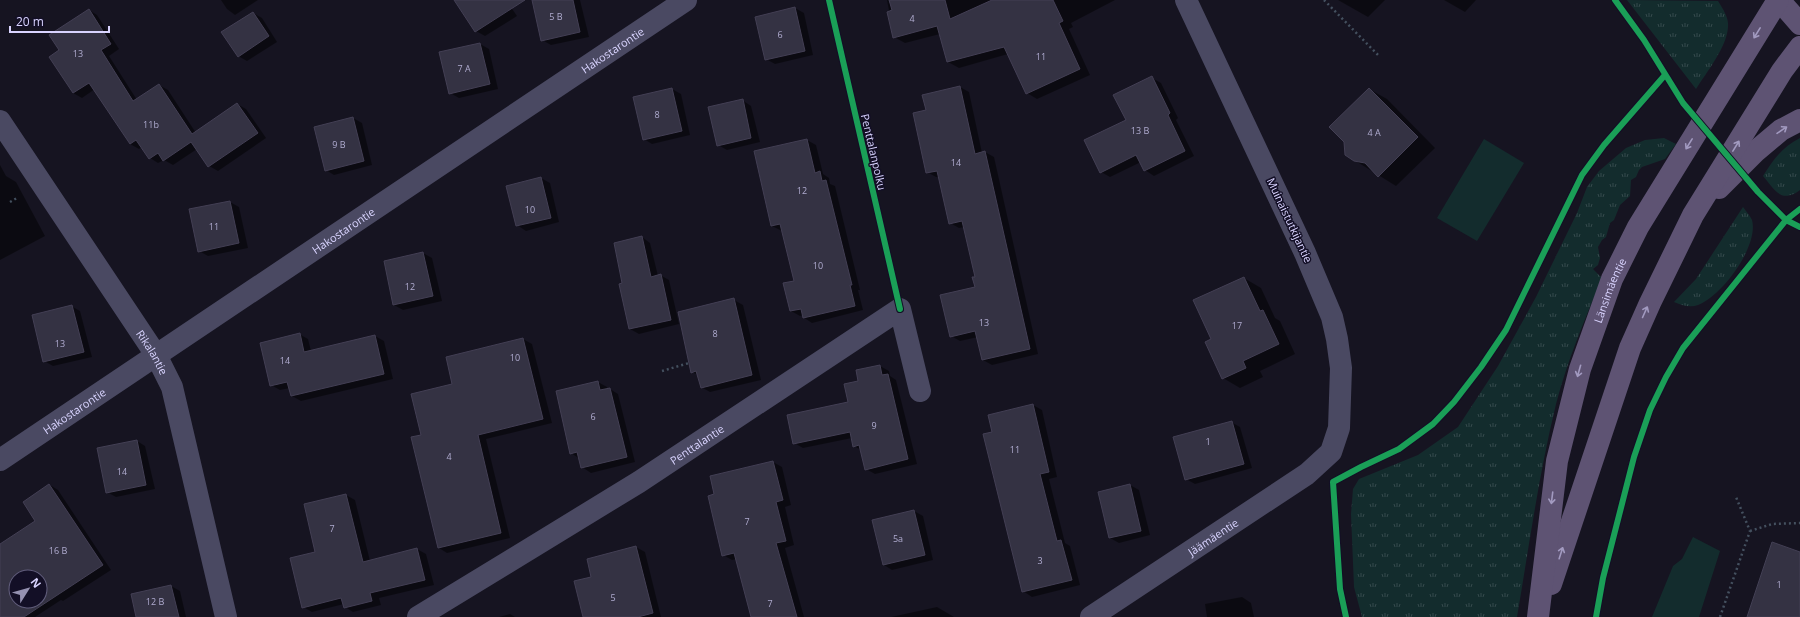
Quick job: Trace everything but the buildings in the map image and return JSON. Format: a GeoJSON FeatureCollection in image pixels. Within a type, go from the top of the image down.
{"type":"FeatureCollection","features":[{"type":"Feature","properties":{"kind":"main road"},"geometry":{"type":"LineString","coordinates":[[1778,0],[1800,24]]}},
{"type":"Feature","properties":{"kind":"main road","name":"Länsimäentie"},"geometry":{"type":"LineString","coordinates":[[1539,617],[1557,460],[1580,369],[1610,286],[1638,227],[1778,0]]}},
{"type":"Feature","properties":{"kind":"main road","name":"Länsimäentie"},"geometry":{"type":"LineString","coordinates":[[1539,617],[1630,348],[1650,302],[1693,215],[1782,71],[1800,47]]}},
{"type":"Feature","properties":{"kind":"main road"},"geometry":{"type":"LineString","coordinates":[[1693,215],[1756,151],[1781,130],[1800,120]]}},
{"type":"Feature","properties":{"kind":"street","name":"Hakostarontie"},"geometry":{"type":"LineString","coordinates":[[0,460],[686,0]]}},
{"type":"Feature","properties":{"kind":"street","name":"Muinaistutkijantie"},"geometry":{"type":"LineString","coordinates":[[1186,0],[1305,252],[1332,317],[1338,339],[1341,368],[1339,428],[1331,452]]}},
{"type":"Feature","properties":{"kind":"street","name":"Rikalantie"},"geometry":{"type":"LineString","coordinates":[[0,121],[156,355],[172,387],[226,617]]}},
{"type":"Feature","properties":{"kind":"street","name":"Penttalantie"},"geometry":{"type":"LineString","coordinates":[[418,617],[639,482],[900,309],[920,391]]}},
{"type":"Feature","properties":{"kind":"street","name":"Jäämäentie"},"geometry":{"type":"LineString","coordinates":[[1092,617],[1307,474],[1331,452]]}},
{"type":"Feature","properties":{"kind":"path"},"geometry":{"type":"LineString","coordinates":[[1324,0],[1380,57]]}},
{"type":"Feature","properties":{"kind":"path"},"geometry":{"type":"LineString","coordinates":[[662,371],[689,363]]}},
{"type":"Feature","properties":{"kind":"path"},"geometry":{"type":"LineString","coordinates":[[1720,617],[1750,531],[1736,497]]}},
{"type":"Feature","properties":{"kind":"path"},"geometry":{"type":"LineString","coordinates":[[1750,531],[1772,524],[1800,524]]}},
{"type":"Feature","properties":{"kind":"green space"},"geometry":{"type":"Polygon","coordinates":[[[1627,0],[1718,1],[1728,20],[1727,35],[1715,60],[1696,89],[1627,0]]]}},
{"type":"Feature","properties":{"kind":"green space"},"geometry":{"type":"Polygon","coordinates":[[[1664,138],[1676,144],[1665,159],[1642,167],[1636,177],[1631,180],[1630,196],[1620,205],[1614,220],[1610,223],[1606,237],[1602,240],[1598,247],[1600,258],[1598,265],[1593,269],[1602,278],[1560,388],[1539,483],[1517,617],[1362,617],[1354,587],[1351,514],[1353,489],[1359,479],[1418,455],[1458,427],[1498,366],[1536,297],[1577,213],[1587,187],[1599,171],[1626,148],[1645,140],[1664,138]]]}},
{"type":"Feature","properties":{"kind":"green space"},"geometry":{"type":"Polygon","coordinates":[[[1800,138],[1800,190],[1788,196],[1779,194],[1763,176],[1778,154],[1788,145],[1800,138]]]}},
{"type":"Feature","properties":{"kind":"green space"},"geometry":{"type":"Polygon","coordinates":[[[1484,139],[1524,163],[1477,241],[1437,218],[1484,139]]]}},
{"type":"Feature","properties":{"kind":"green space"},"geometry":{"type":"Polygon","coordinates":[[[1743,207],[1752,220],[1753,231],[1750,243],[1737,269],[1718,292],[1698,305],[1689,306],[1674,302],[1696,279],[1743,207]]]}},
{"type":"Feature","properties":{"kind":"green space"},"geometry":{"type":"Polygon","coordinates":[[[1693,537],[1720,551],[1699,617],[1652,617],[1673,566],[1682,559],[1693,537]]]}},
{"type":"Feature","properties":{"kind":"cycle path","name":"Penttalanpolku"},"geometry":{"type":"LineString","coordinates":[[829,0],[900,309]]}},
{"type":"Feature","properties":{"kind":"cycle path"},"geometry":{"type":"LineString","coordinates":[[1615,0],[1644,40],[1683,103],[1758,192],[1786,220],[1800,227]]}},
{"type":"Feature","properties":{"kind":"cycle path"},"geometry":{"type":"LineString","coordinates":[[1346,617],[1340,589],[1333,482],[1399,449],[1433,424],[1454,402],[1481,367],[1506,330],[1582,175],[1604,145],[1665,75]]}},
{"type":"Feature","properties":{"kind":"cycle path"},"geometry":{"type":"LineString","coordinates":[[1596,617],[1603,578],[1634,457],[1650,410],[1666,377],[1683,348],[1786,220],[1800,209]]}}]}
